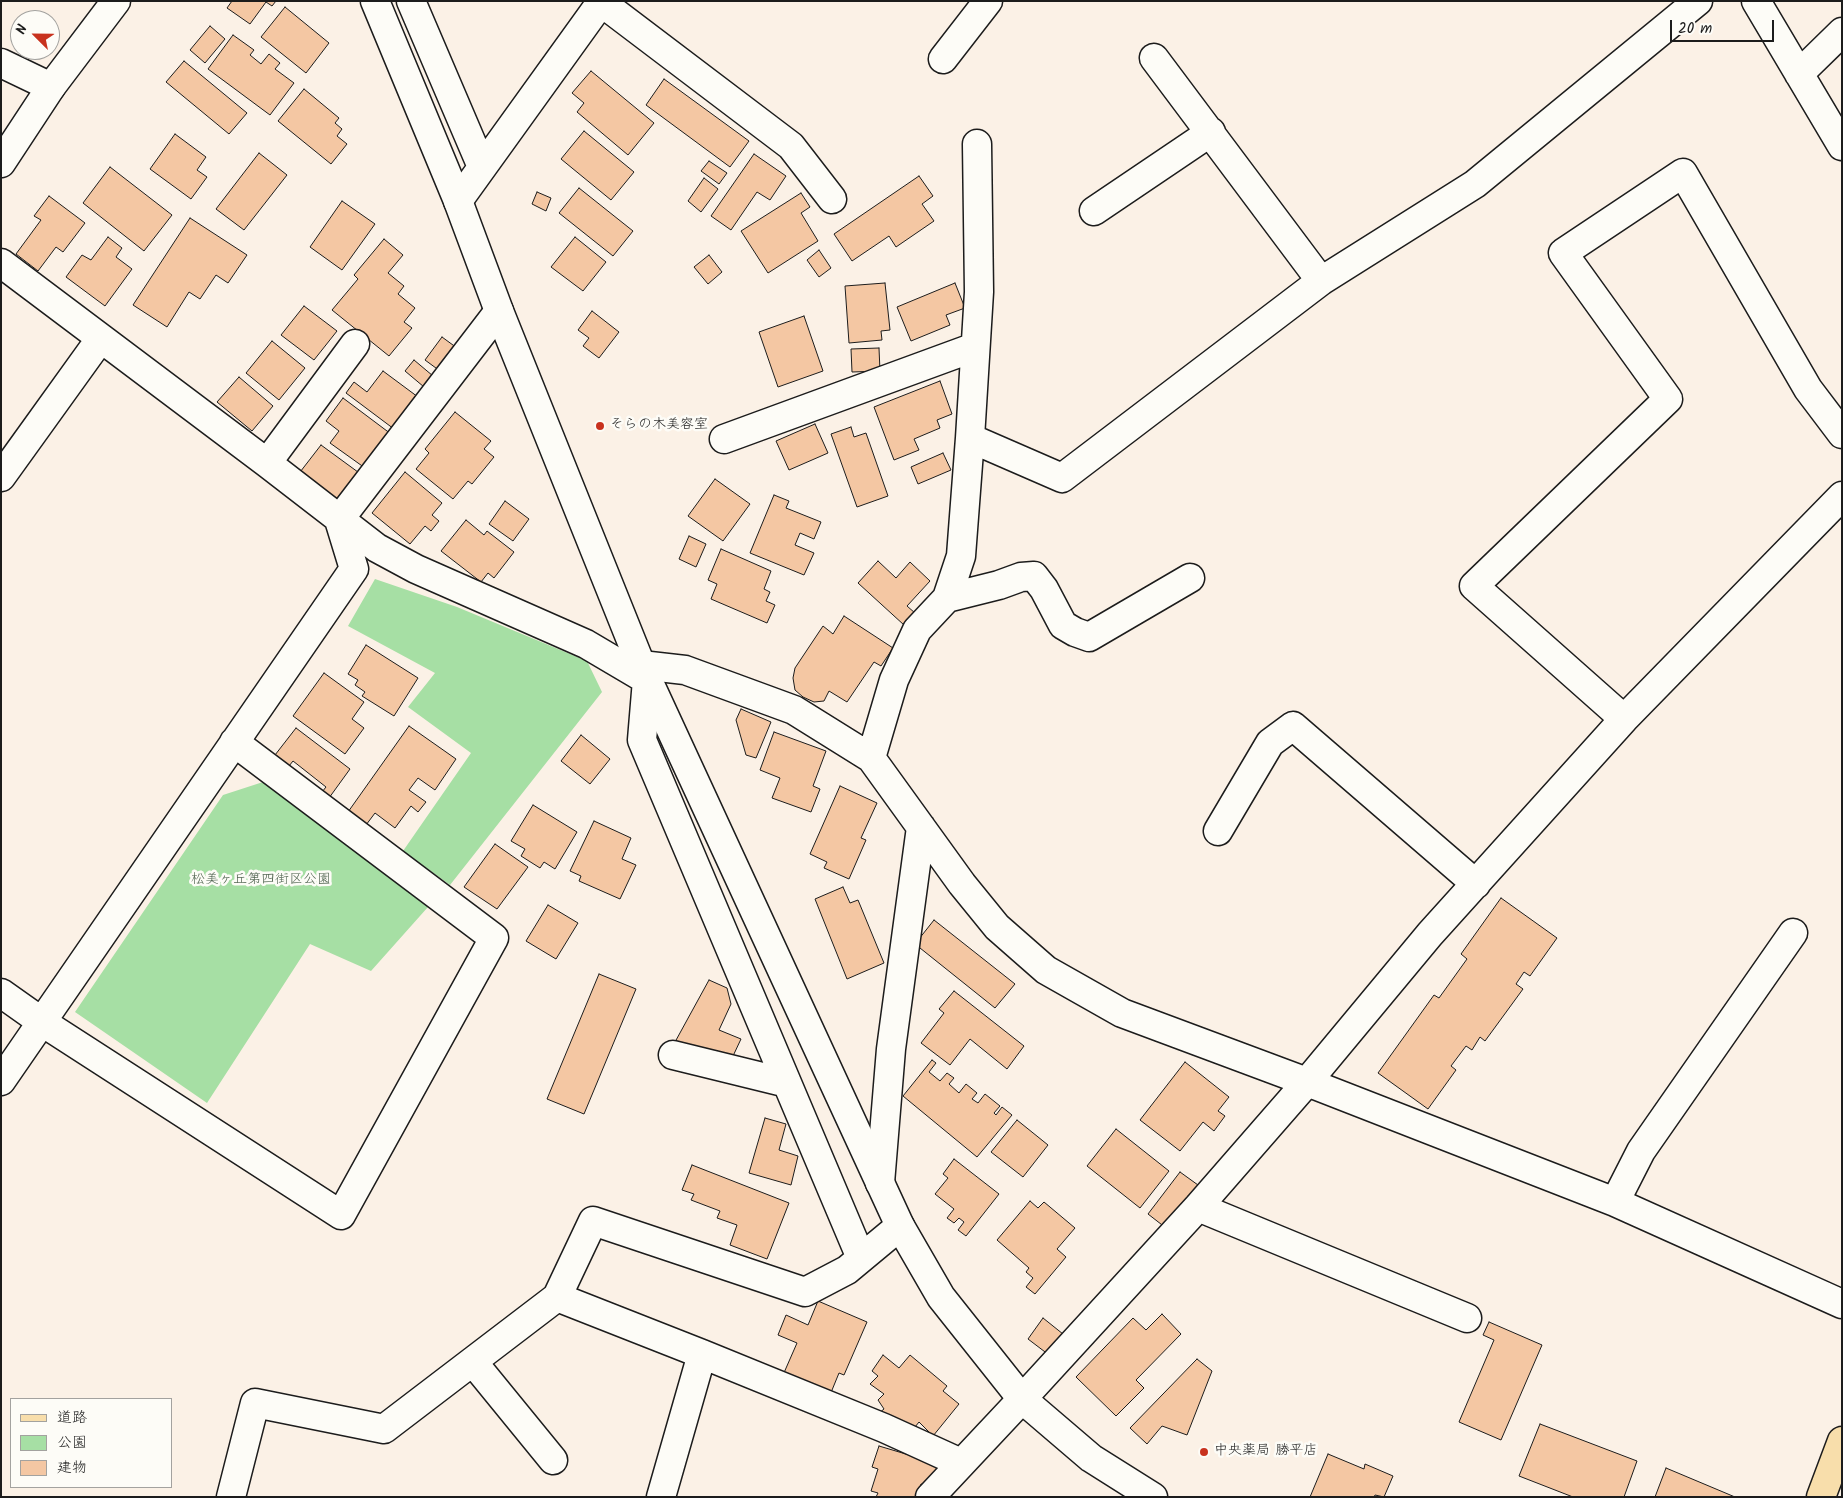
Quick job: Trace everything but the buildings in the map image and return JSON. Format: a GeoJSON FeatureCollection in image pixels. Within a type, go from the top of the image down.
{"type":"FeatureCollection","features":[{"type":"Feature","properties":{"kind":"main road"},"geometry":{"type":"LineString","coordinates":[[1821,1497],[1842,1441]]}},
{"type":"Feature","properties":{"kind":"street"},"geometry":{"type":"LineString","coordinates":[[6,145],[116,1]]}},
{"type":"Feature","properties":{"kind":"street"},"geometry":{"type":"LineString","coordinates":[[376,1],[458,201],[499,311],[644,673],[900,1226],[941,1296],[1022,1399],[1091,1458],[1153,1497]]}},
{"type":"Feature","properties":{"kind":"street"},"geometry":{"type":"LineString","coordinates":[[411,1],[482,167]]}},
{"type":"Feature","properties":{"kind":"street"},"geometry":{"type":"LineString","coordinates":[[943,59],[988,1]]}},
{"type":"Feature","properties":{"kind":"street"},"geometry":{"type":"LineString","coordinates":[[970,438],[1062,478],[1321,281],[1474,184],[1698,1]]}},
{"type":"Feature","properties":{"kind":"street"},"geometry":{"type":"LineString","coordinates":[[1756,1],[1842,146]]}},
{"type":"Feature","properties":{"kind":"street"},"geometry":{"type":"LineString","coordinates":[[458,201],[602,2],[791,146],[832,199]]}},
{"type":"Feature","properties":{"kind":"street"},"geometry":{"type":"LineString","coordinates":[[1799,74],[1842,32]]}},
{"type":"Feature","properties":{"kind":"street"},"geometry":{"type":"LineString","coordinates":[[1154,58],[1321,281]]}},
{"type":"Feature","properties":{"kind":"street"},"geometry":{"type":"LineString","coordinates":[[1,63],[51,88]]}},
{"type":"Feature","properties":{"kind":"street"},"geometry":{"type":"LineString","coordinates":[[1094,211],[1210,132]]}},
{"type":"Feature","properties":{"kind":"street"},"geometry":{"type":"LineString","coordinates":[[871,758],[894,680],[917,630],[947,598],[960,556],[970,438],[979,292],[977,144]]}},
{"type":"Feature","properties":{"kind":"street"},"geometry":{"type":"LineString","coordinates":[[1624,719],[1474,586],[1668,399],[1563,252],[1683,173],[1808,389],[1842,434]]}},
{"type":"Feature","properties":{"kind":"street"},"geometry":{"type":"LineString","coordinates":[[1,263],[267,463],[376,548],[408,565],[586,644],[644,673],[685,670],[794,710],[871,758],[962,884],[997,926],[1046,970],[1122,1013],[1308,1082],[1615,1202],[1842,1304]]}},
{"type":"Feature","properties":{"kind":"street"},"geometry":{"type":"LineString","coordinates":[[339,520],[499,311]]}},
{"type":"Feature","properties":{"kind":"street"},"geometry":{"type":"LineString","coordinates":[[1,477],[101,338]]}},
{"type":"Feature","properties":{"kind":"street"},"geometry":{"type":"LineString","coordinates":[[267,463],[355,344]]}},
{"type":"Feature","properties":{"kind":"street"},"geometry":{"type":"LineString","coordinates":[[724,439],[975,347]]}},
{"type":"Feature","properties":{"kind":"street"},"geometry":{"type":"LineString","coordinates":[[930,1497],[1198,1207],[1308,1082],[1430,934],[1624,719],[1842,496]]}},
{"type":"Feature","properties":{"kind":"street"},"geometry":{"type":"LineString","coordinates":[[1,1081],[354,569],[339,520]]}},
{"type":"Feature","properties":{"kind":"street"},"geometry":{"type":"LineString","coordinates":[[947,598],[1022,577],[1034,576],[1044,589],[1063,625],[1089,637],[1190,578]]}},
{"type":"Feature","properties":{"kind":"street"},"geometry":{"type":"LineString","coordinates":[[644,673],[642,740],[861,1258]]}},
{"type":"Feature","properties":{"kind":"street"},"geometry":{"type":"LineString","coordinates":[[1218,831],[1270,743],[1293,726],[1476,884]]}},
{"type":"Feature","properties":{"kind":"street"},"geometry":{"type":"LineString","coordinates":[[1,993],[42,1022],[341,1215],[494,938],[234,742]]}},
{"type":"Feature","properties":{"kind":"street"},"geometry":{"type":"LineString","coordinates":[[880,1183],[891,1050],[922,827]]}},
{"type":"Feature","properties":{"kind":"street"},"geometry":{"type":"LineString","coordinates":[[1615,1202],[1641,1151],[1793,933]]}},
{"type":"Feature","properties":{"kind":"street"},"geometry":{"type":"LineString","coordinates":[[673,1056],[787,1083]]}},
{"type":"Feature","properties":{"kind":"street"},"geometry":{"type":"LineString","coordinates":[[1198,1207],[1467,1318]]}},
{"type":"Feature","properties":{"kind":"street"},"geometry":{"type":"LineString","coordinates":[[231,1497],[255,1403],[384,1429],[558,1298],[593,1221],[804,1292],[847,1270],[900,1226]]}},
{"type":"Feature","properties":{"kind":"street"},"geometry":{"type":"LineString","coordinates":[[558,1298],[884,1428],[961,1463]]}},
{"type":"Feature","properties":{"kind":"street"},"geometry":{"type":"LineString","coordinates":[[661,1497],[702,1354]]}},
{"type":"Feature","properties":{"kind":"street"},"geometry":{"type":"LineString","coordinates":[[473,1362],[553,1460]]}},
{"type":"Feature","properties":{"kind":"green space"},"geometry":{"type":"Polygon","coordinates":[[[375,579],[457,607],[587,661],[602,692],[450,885],[403,851],[471,753],[408,707],[435,673],[348,626],[375,579]]]}},
{"type":"Feature","properties":{"kind":"green space","name":"松美ヶ丘第四街区公園"},"geometry":{"type":"Polygon","coordinates":[[[263,782],[428,907],[371,971],[310,944],[207,1103],[75,1012],[223,795],[263,782]]]}},
{"type":"Feature","properties":{"kind":"place","name":"そらの木美容室"},"geometry":{"type":"Point","coordinates":[600,426]}},
{"type":"Feature","properties":{"kind":"place","name":"中央薬局 勝平店"},"geometry":{"type":"Point","coordinates":[1204,1452]}}]}
